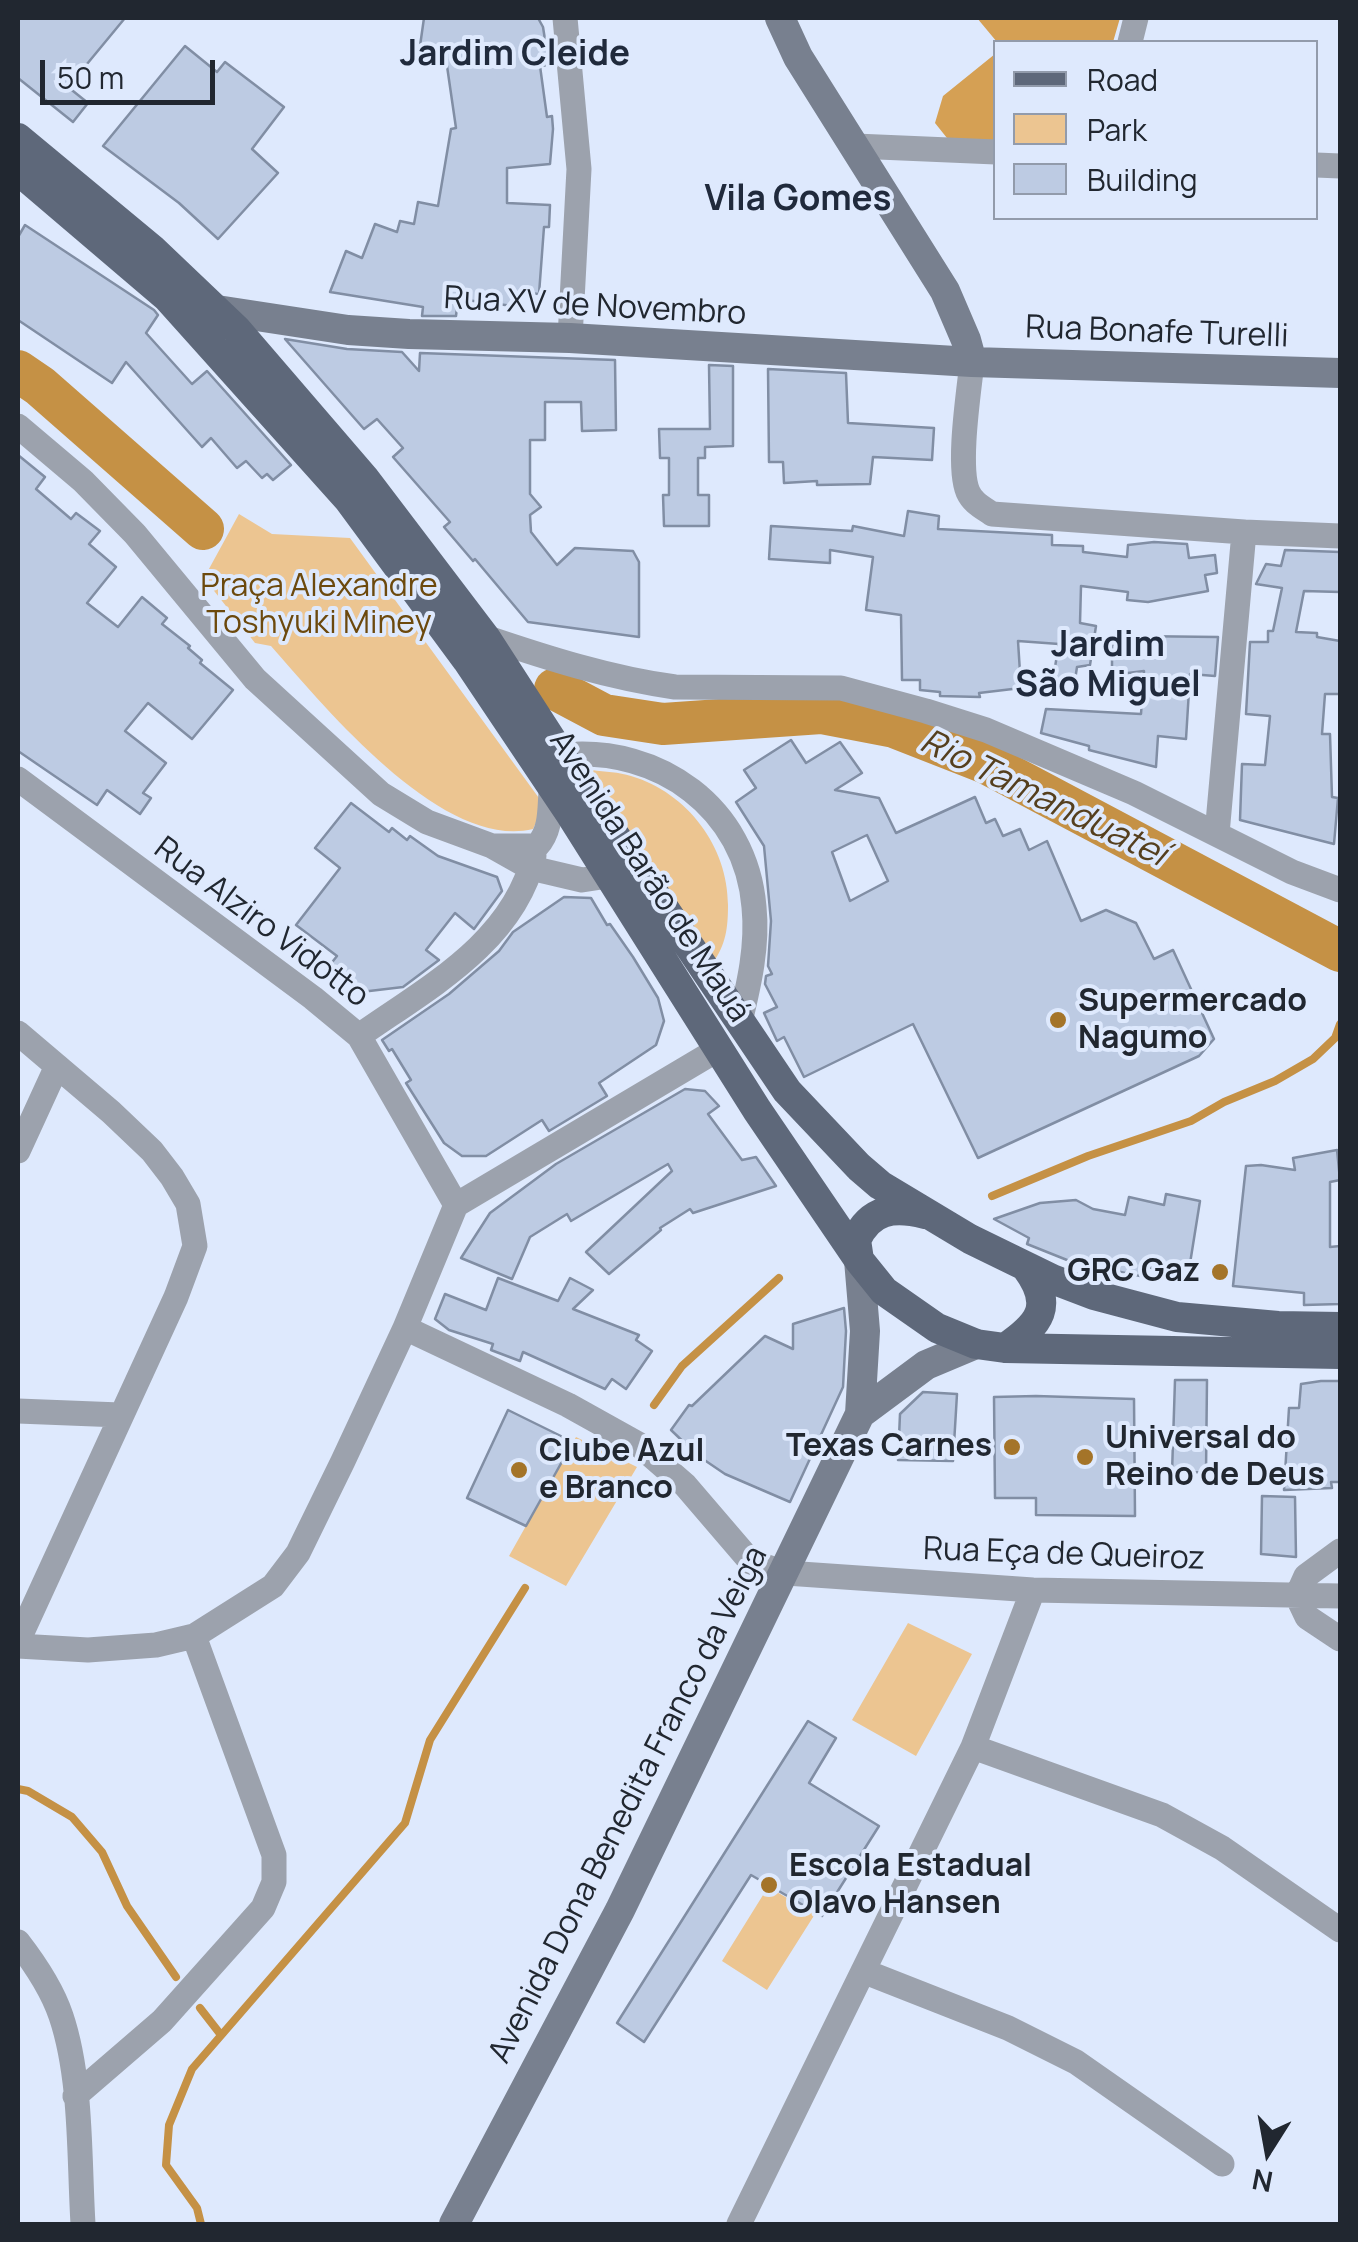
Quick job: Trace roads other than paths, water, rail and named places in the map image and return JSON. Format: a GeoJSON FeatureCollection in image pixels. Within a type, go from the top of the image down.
{"type":"FeatureCollection","features":[{"type":"Feature","properties":{"kind":"main road","name":"Avenida Barão de Mauá"},"geometry":{"type":"LineString","coordinates":[[18,138],[152,250],[236,329],[365,479],[485,637],[787,1092],[838,1148],[880,1185],[928,1214],[1026,1268],[1094,1295],[1178,1317],[1340,1327]]}},
{"type":"Feature","properties":{"kind":"main road","name":"Avenida Barão de Mauá"},"geometry":{"type":"LineString","coordinates":[[18,170],[167,296],[280,419],[408,576],[551,787],[718,1050],[859,1260],[884,1291],[937,1328],[991,1346],[1340,1354]]}},
{"type":"Feature","properties":{"kind":"main road"},"geometry":{"type":"LineString","coordinates":[[859,1260],[856,1240],[869,1220],[901,1208],[928,1214]]}},
{"type":"Feature","properties":{"kind":"main road"},"geometry":{"type":"LineString","coordinates":[[991,1346],[1033,1327],[1040,1316],[1042,1306],[1036,1280],[1026,1268]]}},
{"type":"Feature","properties":{"kind":"street"},"geometry":{"type":"LineString","coordinates":[[565,18],[579,169],[570,338]]}},
{"type":"Feature","properties":{"kind":"street"},"geometry":{"type":"LineString","coordinates":[[780,18],[798,57],[945,291],[966,340],[972,362],[965,485],[978,505],[992,514],[1014,518],[1340,536]]}},
{"type":"Feature","properties":{"kind":"street"},"geometry":{"type":"LineString","coordinates":[[855,146],[993,152]]}},
{"type":"Feature","properties":{"kind":"street","name":"Rua XV de Novembro"},"geometry":{"type":"LineString","coordinates":[[216,310],[348,330],[570,338],[972,362]]}},
{"type":"Feature","properties":{"kind":"street","name":"Rua Bonafe Turelli"},"geometry":{"type":"LineString","coordinates":[[972,362],[1340,371]]}},
{"type":"Feature","properties":{"kind":"street"},"geometry":{"type":"LineString","coordinates":[[18,426],[83,481],[135,534],[255,679],[382,794],[426,822],[534,857],[582,880],[608,876]]}},
{"type":"Feature","properties":{"kind":"street"},"geometry":{"type":"LineString","coordinates":[[1217,834],[1244,532]]}},
{"type":"Feature","properties":{"kind":"street"},"geometry":{"type":"LineString","coordinates":[[485,637],[552,660],[662,685],[841,688],[863,693],[986,730],[1134,793],[1292,872],[1340,890]]}},
{"type":"Feature","properties":{"kind":"street"},"geometry":{"type":"LineString","coordinates":[[359,1036],[455,968],[498,928],[522,894],[546,832],[551,787],[558,761],[564,755],[601,754],[654,767],[685,783],[725,828],[741,855],[754,904],[755,945],[740,1022]]}},
{"type":"Feature","properties":{"kind":"street","name":"Rua Alziro Vidotto"},"geometry":{"type":"LineString","coordinates":[[18,779],[359,1036],[456,1205]]}},
{"type":"Feature","properties":{"kind":"street"},"geometry":{"type":"LineString","coordinates":[[18,1033],[152,1151],[188,1204],[193,1224],[195,1246],[187,1270],[18,1644],[88,1650],[156,1645],[194,1636],[272,1586],[298,1553],[406,1328],[456,1205],[718,1050]]}},
{"type":"Feature","properties":{"kind":"street"},"geometry":{"type":"LineString","coordinates":[[18,1151],[56,1066]]}},
{"type":"Feature","properties":{"kind":"street"},"geometry":{"type":"LineString","coordinates":[[859,1260],[865,1331],[860,1414]]}},
{"type":"Feature","properties":{"kind":"street"},"geometry":{"type":"LineString","coordinates":[[406,1328],[568,1405],[638,1444],[684,1484],[752,1562],[786,1572]]}},
{"type":"Feature","properties":{"kind":"street"},"geometry":{"type":"LineString","coordinates":[[860,1414],[926,1365],[991,1346]]}},
{"type":"Feature","properties":{"kind":"street"},"geometry":{"type":"LineString","coordinates":[[18,1411],[120,1415]]}},
{"type":"Feature","properties":{"kind":"street","name":"Avenida Dona Benedita Franco da Veiga"},"geometry":{"type":"LineString","coordinates":[[454,2224],[620,1910],[860,1414]]}},
{"type":"Feature","properties":{"kind":"street"},"geometry":{"type":"LineString","coordinates":[[1340,1551],[1306,1576],[1296,1596],[1307,1617],[1340,1639]]}},
{"type":"Feature","properties":{"kind":"street","name":"Rua Eça de Queiroz"},"geometry":{"type":"LineString","coordinates":[[786,1572],[1033,1590],[1340,1596]]}},
{"type":"Feature","properties":{"kind":"street"},"geometry":{"type":"LineString","coordinates":[[743,2223],[973,1746],[1033,1590]]}},
{"type":"Feature","properties":{"kind":"street"},"geometry":{"type":"LineString","coordinates":[[75,2096],[162,2021],[263,1908],[274,1882],[274,1855],[194,1636]]}},
{"type":"Feature","properties":{"kind":"street"},"geometry":{"type":"LineString","coordinates":[[973,1746],[1162,1815],[1222,1848],[1340,1930]]}},
{"type":"Feature","properties":{"kind":"street"},"geometry":{"type":"LineString","coordinates":[[18,1942],[36,1966],[60,2015],[75,2096],[83,2224]]}},
{"type":"Feature","properties":{"kind":"street"},"geometry":{"type":"LineString","coordinates":[[864,1972],[1008,2028],[1076,2062],[1222,2164]]}},
{"type":"Feature","properties":{"kind":"waterway","name":"Rio Tamanduateí"},"geometry":{"type":"LineString","coordinates":[[18,371],[203,529]]}},
{"type":"Feature","properties":{"kind":"waterway","name":"Rio Tamanduateí"},"geometry":{"type":"LineString","coordinates":[[555,689],[604,715],[663,724],[821,713],[894,727],[986,763],[1340,951]]}},
{"type":"Feature","properties":{"kind":"waterway"},"geometry":{"type":"LineString","coordinates":[[992,1196],[1088,1156],[1191,1121],[1275,1081],[1313,1059],[1335,1038],[1340,1024]]}},
{"type":"Feature","properties":{"kind":"waterway"},"geometry":{"type":"LineString","coordinates":[[654,1405],[682,1366],[779,1278]]}},
{"type":"Feature","properties":{"kind":"waterway"},"geometry":{"type":"LineString","coordinates":[[201,2224],[197,2208],[166,2165],[169,2125],[192,2069],[405,1823],[430,1740],[525,1588]]}},
{"type":"Feature","properties":{"kind":"waterway"},"geometry":{"type":"LineString","coordinates":[[18,1789],[72,1817],[102,1852],[127,1906],[176,1977]]}},
{"type":"Feature","properties":{"kind":"waterway"},"geometry":{"type":"LineString","coordinates":[[200,2008],[221,2035]]}},
{"type":"Feature","properties":{"kind":"place","name":"Supermercado Nagumo"},"geometry":{"type":"Point","coordinates":[1058,1020]}},
{"type":"Feature","properties":{"kind":"place","name":"GRC Gaz"},"geometry":{"type":"Point","coordinates":[1220,1272]}},
{"type":"Feature","properties":{"kind":"place","name":"Texas Carnes"},"geometry":{"type":"Point","coordinates":[1012,1447]}},
{"type":"Feature","properties":{"kind":"place","name":"Universal do Reino de Deus"},"geometry":{"type":"Point","coordinates":[1085,1457]}},
{"type":"Feature","properties":{"kind":"place","name":"Clube Azul e Branco"},"geometry":{"type":"Point","coordinates":[519,1470]}},
{"type":"Feature","properties":{"kind":"place","name":"Escola Estadual Olavo Hansen"},"geometry":{"type":"Point","coordinates":[769,1885]}},
{"type":"Feature","properties":{"kind":"district","name":"Jardim Cleide"},"geometry":{"type":"Point","coordinates":[515,55]}},
{"type":"Feature","properties":{"kind":"district","name":"Vila Gomes"},"geometry":{"type":"Point","coordinates":[798,200]}},
{"type":"Feature","properties":{"kind":"district","name":"Jardim São Miguel"},"geometry":{"type":"Point","coordinates":[1108,666]}},
{"type":"Feature","properties":{"kind":"park label","name":"Praça Alexandre Toshyuki Miney"},"geometry":{"type":"Point","coordinates":[319,606]}}]}
